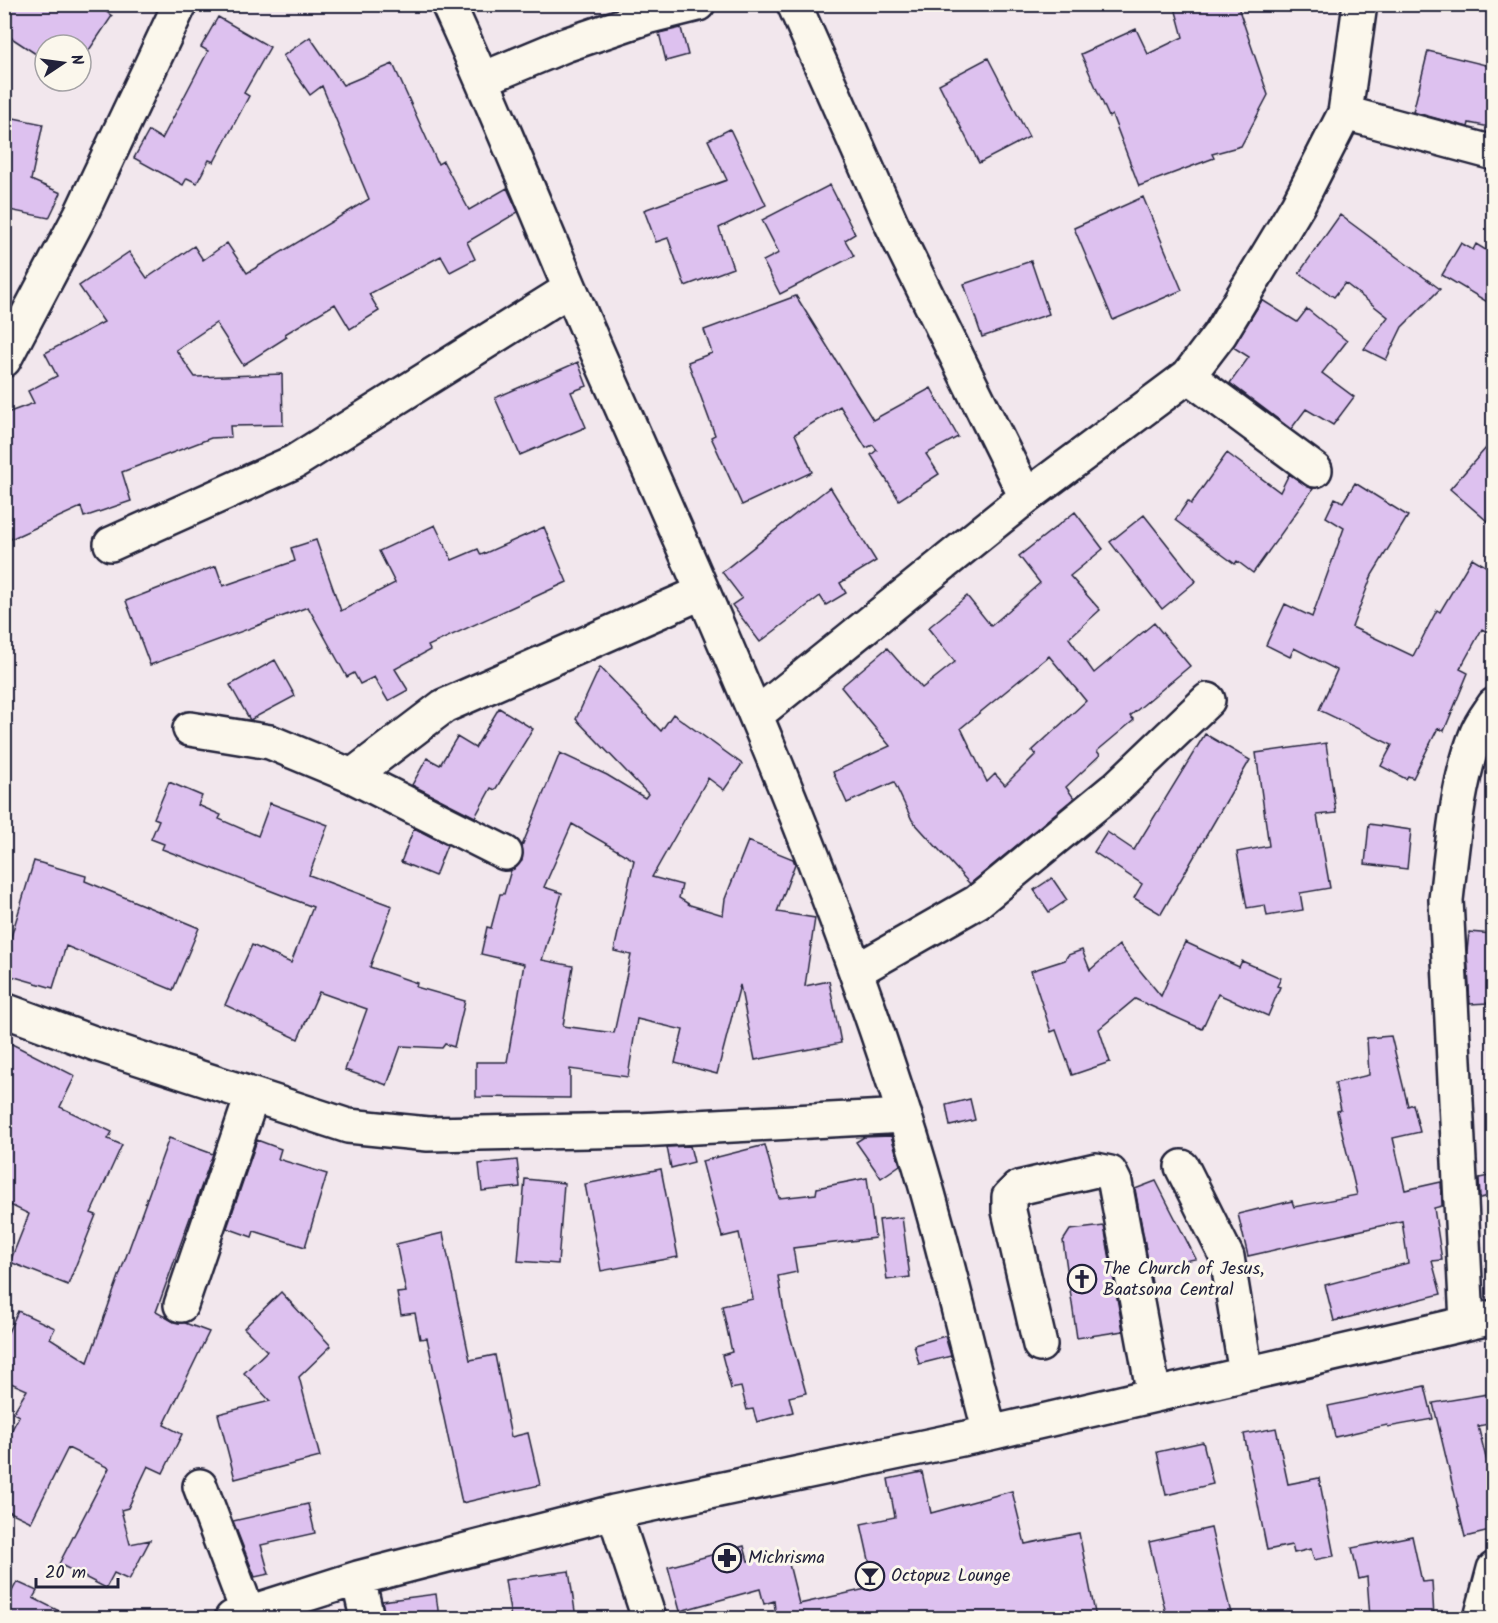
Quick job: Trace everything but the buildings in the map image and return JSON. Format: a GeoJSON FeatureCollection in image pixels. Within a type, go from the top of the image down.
{"type":"FeatureCollection","features":[{"type":"Feature","properties":{"kind":"street"},"geometry":{"type":"LineString","coordinates":[[4,360],[81,214],[180,4]]}},
{"type":"Feature","properties":{"kind":"street"},"geometry":{"type":"LineString","coordinates":[[448,4],[483,79],[570,289],[756,715],[856,971],[905,1116],[990,1433]]}},
{"type":"Feature","properties":{"kind":"street"},"geometry":{"type":"LineString","coordinates":[[483,79],[565,45],[640,19],[698,4]]}},
{"type":"Feature","properties":{"kind":"street"},"geometry":{"type":"LineString","coordinates":[[794,4],[892,225],[1026,497]]}},
{"type":"Feature","properties":{"kind":"street"},"geometry":{"type":"LineString","coordinates":[[756,715],[1026,497],[1188,376],[1220,334],[1298,205],[1345,113],[1360,4]]}},
{"type":"Feature","properties":{"kind":"street"},"geometry":{"type":"LineString","coordinates":[[1345,113],[1494,153]]}},
{"type":"Feature","properties":{"kind":"street"},"geometry":{"type":"LineString","coordinates":[[111,544],[294,462],[570,289]]}},
{"type":"Feature","properties":{"kind":"street"},"geometry":{"type":"LineString","coordinates":[[1188,376],[1315,470]]}},
{"type":"Feature","properties":{"kind":"street"},"geometry":{"type":"LineString","coordinates":[[352,776],[444,706],[704,592]]}},
{"type":"Feature","properties":{"kind":"street"},"geometry":{"type":"LineString","coordinates":[[856,971],[977,902],[1117,787],[1208,700]]}},
{"type":"Feature","properties":{"kind":"street"},"geometry":{"type":"LineString","coordinates":[[200,1486],[240,1616],[358,1578],[614,1512],[990,1433],[1480,1319],[1446,900],[1454,833],[1463,787],[1477,733],[1494,705]]}},
{"type":"Feature","properties":{"kind":"street"},"geometry":{"type":"LineString","coordinates":[[190,729],[270,742],[352,776],[505,853]]}},
{"type":"Feature","properties":{"kind":"street"},"geometry":{"type":"LineString","coordinates":[[4,1010],[96,1044],[348,1126],[428,1134],[640,1130],[905,1116]]}},
{"type":"Feature","properties":{"kind":"street"},"geometry":{"type":"LineString","coordinates":[[181,1305],[252,1096]]}},
{"type":"Feature","properties":{"kind":"street"},"geometry":{"type":"LineString","coordinates":[[1182,1167],[1227,1257],[1246,1374]]}},
{"type":"Feature","properties":{"kind":"street"},"geometry":{"type":"LineString","coordinates":[[1040,1345],[1008,1211],[1009,1197],[1018,1188],[1096,1170],[1110,1173],[1115,1183],[1154,1395]]}},
{"type":"Feature","properties":{"kind":"street"},"geometry":{"type":"LineString","coordinates":[[614,1512],[649,1618]]}},
{"type":"Feature","properties":{"kind":"street"},"geometry":{"type":"LineString","coordinates":[[1481,1618],[1494,1569]]}},
{"type":"Feature","properties":{"kind":"street"},"geometry":{"type":"LineString","coordinates":[[358,1578],[367,1618]]}},
{"type":"Feature","properties":{"kind":"place","name":"The Church of Jesus, Baatsona Central"},"geometry":{"type":"Point","coordinates":[1082,1279]}},
{"type":"Feature","properties":{"kind":"place","name":"Michrisma"},"geometry":{"type":"Point","coordinates":[727,1558]}},
{"type":"Feature","properties":{"kind":"place","name":"Octopuz Lounge"},"geometry":{"type":"Point","coordinates":[870,1576]}}]}
